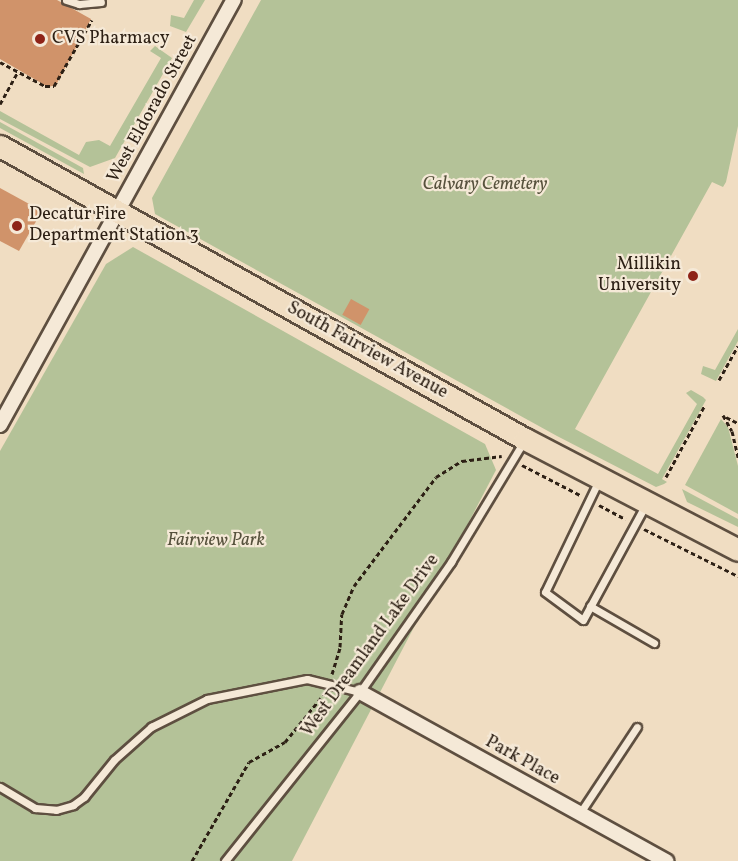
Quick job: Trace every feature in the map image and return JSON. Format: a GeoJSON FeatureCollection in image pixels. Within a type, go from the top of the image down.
{"type":"FeatureCollection","features":[{"type":"Feature","properties":{"kind":"main road","name":"South Fairview Avenue"},"geometry":{"type":"LineString","coordinates":[[0,146],[525,439],[738,550]]}},
{"type":"Feature","properties":{"kind":"street","name":"West Eldorado Street"},"geometry":{"type":"LineString","coordinates":[[0,425],[234,0]]}},
{"type":"Feature","properties":{"kind":"street","name":"Park Place"},"geometry":{"type":"LineString","coordinates":[[360,692],[666,861]]}},
{"type":"Feature","properties":{"kind":"lane"},"geometry":{"type":"LineString","coordinates":[[66,0],[101,2]]}},
{"type":"Feature","properties":{"kind":"lane","name":"West Dreamland Lake Drive"},"geometry":{"type":"LineString","coordinates":[[225,861],[360,692],[451,562],[525,439]]}},
{"type":"Feature","properties":{"kind":"lane"},"geometry":{"type":"LineString","coordinates":[[600,478],[545,592],[583,620],[647,503]]}},
{"type":"Feature","properties":{"kind":"lane"},"geometry":{"type":"LineString","coordinates":[[590,606],[654,643]]}},
{"type":"Feature","properties":{"kind":"lane"},"geometry":{"type":"LineString","coordinates":[[0,787],[16,800],[35,808],[65,807],[84,797],[114,760],[151,727],[207,699],[307,679],[360,692]]}},
{"type":"Feature","properties":{"kind":"lane"},"geometry":{"type":"LineString","coordinates":[[579,813],[637,727]]}},
{"type":"Feature","properties":{"kind":"path"},"geometry":{"type":"LineString","coordinates":[[0,62],[48,87],[54,86],[92,20]]}},
{"type":"Feature","properties":{"kind":"path"},"geometry":{"type":"LineString","coordinates":[[0,104],[18,72]]}},
{"type":"Feature","properties":{"kind":"path"},"geometry":{"type":"LineString","coordinates":[[719,380],[738,346]]}},
{"type":"Feature","properties":{"kind":"path"},"geometry":{"type":"LineString","coordinates":[[666,477],[705,405]]}},
{"type":"Feature","properties":{"kind":"path"},"geometry":{"type":"LineString","coordinates":[[738,423],[723,415],[732,431],[738,458]]}},
{"type":"Feature","properties":{"kind":"path"},"geometry":{"type":"LineString","coordinates":[[334,670],[342,614],[354,586],[436,477],[462,461],[496,456]]}},
{"type":"Feature","properties":{"kind":"path"},"geometry":{"type":"LineString","coordinates":[[192,861],[249,762],[285,742],[324,694]]}},
{"type":"Feature","properties":{"kind":"green space"},"geometry":{"type":"Polygon","coordinates":[[[194,0],[205,0],[186,32],[170,26],[171,15],[184,18],[194,0]]]}},
{"type":"Feature","properties":{"kind":"green space","name":"Calvary Cemetery"},"geometry":{"type":"Polygon","coordinates":[[[261,0],[738,0],[738,126],[726,182],[723,187],[712,182],[575,429],[658,474],[697,404],[686,393],[691,390],[706,400],[662,479],[667,482],[656,487],[557,436],[155,214],[152,198],[261,0]]]}},
{"type":"Feature","properties":{"kind":"green space"},"geometry":{"type":"Polygon","coordinates":[[[155,46],[172,58],[115,158],[90,167],[0,119],[0,111],[79,155],[86,142],[99,140],[110,146],[161,58],[150,51],[155,46]]]}},
{"type":"Feature","properties":{"kind":"green space"},"geometry":{"type":"Polygon","coordinates":[[[0,122],[83,168],[84,174],[0,128],[0,122]]]}},
{"type":"Feature","properties":{"kind":"green space","name":"Fairview Park"},"geometry":{"type":"Polygon","coordinates":[[[133,247],[485,444],[496,470],[292,861],[0,861],[0,451],[106,264],[133,247]]]}},
{"type":"Feature","properties":{"kind":"green space"},"geometry":{"type":"Polygon","coordinates":[[[738,329],[738,341],[716,381],[701,374],[703,366],[715,370],[738,329]]]}},
{"type":"Feature","properties":{"kind":"green space"},"geometry":{"type":"Polygon","coordinates":[[[721,419],[728,427],[738,466],[738,514],[685,485],[721,419]]]}},
{"type":"Feature","properties":{"kind":"green space"},"geometry":{"type":"Polygon","coordinates":[[[682,489],[738,519],[738,527],[687,502],[682,489]]]}},
{"type":"Feature","properties":{"kind":"building","name":"CVS Pharmacy"},"geometry":{"type":"Polygon","coordinates":[[[0,0],[57,0],[91,19],[56,85],[48,87],[0,59],[0,0]]]}},
{"type":"Feature","properties":{"kind":"building","name":"Decatur Fire Department Station 3"},"geometry":{"type":"Polygon","coordinates":[[[0,188],[42,211],[19,251],[0,241],[0,188]]]}},
{"type":"Feature","properties":{"kind":"building"},"geometry":{"type":"Polygon","coordinates":[[[351,299],[369,309],[361,325],[342,315],[351,299]]]}},
{"type":"Feature","properties":{"kind":"place","name":"CVS Pharmacy"},"geometry":{"type":"Point","coordinates":[40,39]}},
{"type":"Feature","properties":{"kind":"place","name":"Decatur Fire Department Station 3"},"geometry":{"type":"Point","coordinates":[17,226]}},
{"type":"Feature","properties":{"kind":"place","name":"Millikin University"},"geometry":{"type":"Point","coordinates":[693,276]}}]}
